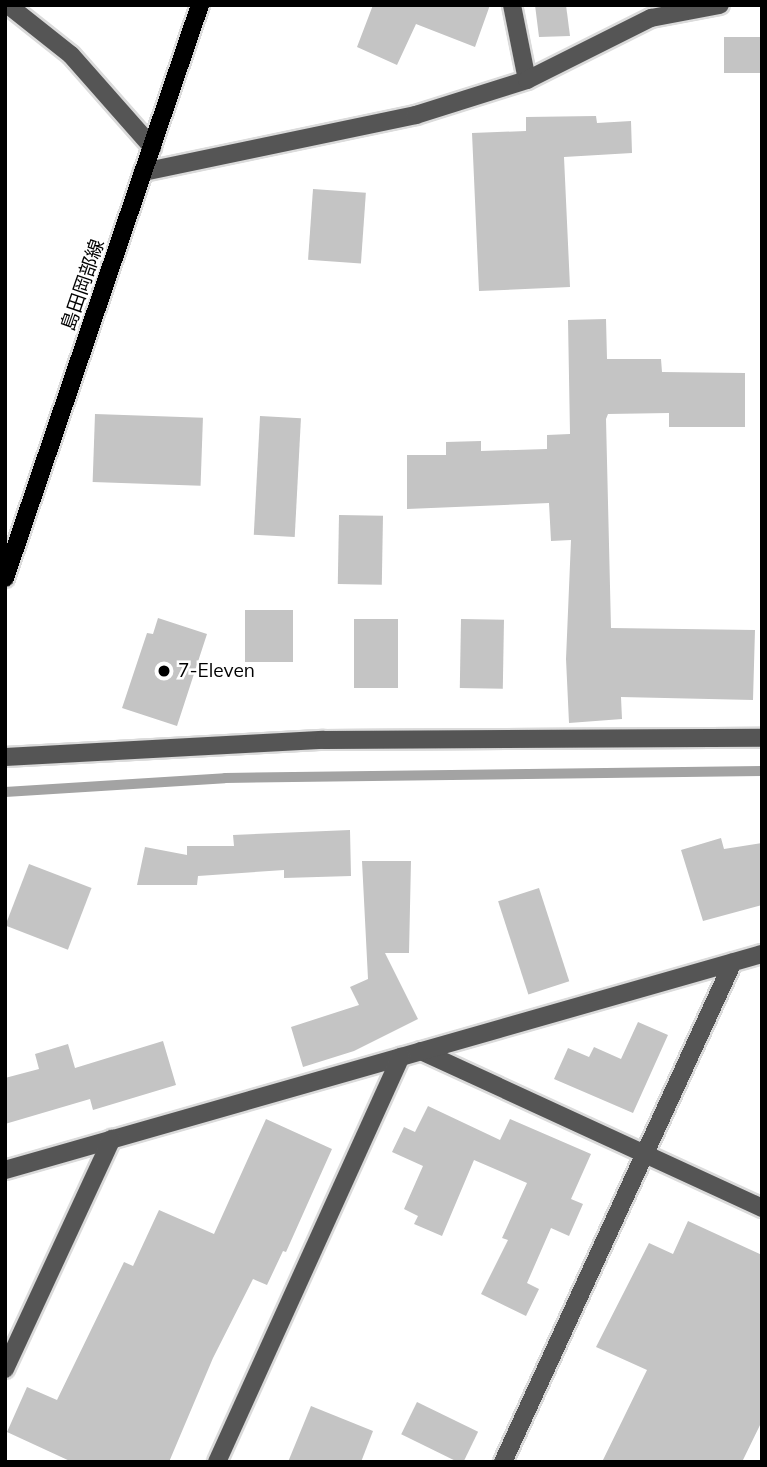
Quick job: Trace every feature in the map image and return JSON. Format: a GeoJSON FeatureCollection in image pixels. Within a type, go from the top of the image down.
{"type":"FeatureCollection","features":[{"type":"Feature","properties":{"kind":"main road","name":"島田岡部線"},"geometry":{"type":"LineString","coordinates":[[5,578],[200,5]]}},
{"type":"Feature","properties":{"kind":"street"},"geometry":{"type":"LineString","coordinates":[[8,5],[71,55],[152,147]]}},
{"type":"Feature","properties":{"kind":"street"},"geometry":{"type":"LineString","coordinates":[[512,5],[527,80]]}},
{"type":"Feature","properties":{"kind":"street"},"geometry":{"type":"LineString","coordinates":[[143,172],[416,115],[527,80],[650,18],[720,5]]}},
{"type":"Feature","properties":{"kind":"street"},"geometry":{"type":"LineString","coordinates":[[5,757],[324,740],[762,738]]}},
{"type":"Feature","properties":{"kind":"street"},"geometry":{"type":"LineString","coordinates":[[5,1170],[762,954]]}},
{"type":"Feature","properties":{"kind":"street"},"geometry":{"type":"LineString","coordinates":[[503,1462],[642,1154],[733,962]]}},
{"type":"Feature","properties":{"kind":"street"},"geometry":{"type":"LineString","coordinates":[[421,1051],[762,1208]]}},
{"type":"Feature","properties":{"kind":"street"},"geometry":{"type":"LineString","coordinates":[[217,1462],[401,1057]]}},
{"type":"Feature","properties":{"kind":"street"},"geometry":{"type":"LineString","coordinates":[[5,1368],[112,1139]]}},
{"type":"Feature","properties":{"kind":"building"},"geometry":{"type":"Polygon","coordinates":[[[373,5],[490,5],[475,47],[416,24],[397,65],[357,47],[373,5]]]}},
{"type":"Feature","properties":{"kind":"building"},"geometry":{"type":"Polygon","coordinates":[[[535,5],[566,5],[570,36],[539,37],[535,5]]]}},
{"type":"Feature","properties":{"kind":"building"},"geometry":{"type":"Polygon","coordinates":[[[724,37],[762,37],[762,73],[724,73],[724,37]]]}},
{"type":"Feature","properties":{"kind":"building"},"geometry":{"type":"Polygon","coordinates":[[[596,116],[597,123],[631,121],[632,153],[564,157],[570,287],[479,291],[472,133],[526,131],[526,117],[596,116]]]}},
{"type":"Feature","properties":{"kind":"building"},"geometry":{"type":"Polygon","coordinates":[[[313,189],[366,193],[361,264],[308,260],[313,189]]]}},
{"type":"Feature","properties":{"kind":"building"},"geometry":{"type":"Polygon","coordinates":[[[606,319],[607,359],[661,359],[662,372],[745,373],[745,427],[669,427],[669,413],[608,414],[611,628],[755,630],[753,700],[621,697],[622,719],[569,723],[566,659],[571,540],[551,541],[549,503],[407,509],[407,455],[446,455],[446,442],[481,441],[481,451],[547,449],[547,435],[570,434],[568,320],[606,319]]]}},
{"type":"Feature","properties":{"kind":"building"},"geometry":{"type":"Polygon","coordinates":[[[95,414],[203,418],[201,486],[93,482],[95,414]]]}},
{"type":"Feature","properties":{"kind":"building"},"geometry":{"type":"Polygon","coordinates":[[[260,416],[301,418],[295,537],[254,535],[260,416]]]}},
{"type":"Feature","properties":{"kind":"building"},"geometry":{"type":"Polygon","coordinates":[[[339,515],[383,516],[382,585],[338,584],[339,515]]]}},
{"type":"Feature","properties":{"kind":"building"},"geometry":{"type":"Polygon","coordinates":[[[245,610],[293,610],[293,662],[245,662],[245,610]]]}},
{"type":"Feature","properties":{"kind":"building"},"geometry":{"type":"Polygon","coordinates":[[[158,618],[207,634],[177,726],[122,708],[147,633],[153,634],[158,618]]]}},
{"type":"Feature","properties":{"kind":"building"},"geometry":{"type":"Polygon","coordinates":[[[354,619],[398,619],[398,688],[354,688],[354,619]]]}},
{"type":"Feature","properties":{"kind":"building"},"geometry":{"type":"Polygon","coordinates":[[[461,619],[504,620],[503,689],[460,688],[461,619]]]}},
{"type":"Feature","properties":{"kind":"building"},"geometry":{"type":"Polygon","coordinates":[[[350,830],[351,876],[284,878],[284,870],[198,876],[197,885],[137,885],[145,847],[187,855],[187,846],[234,846],[233,835],[350,830]]]}},
{"type":"Feature","properties":{"kind":"building"},"geometry":{"type":"Polygon","coordinates":[[[721,838],[724,849],[762,843],[762,905],[703,921],[681,850],[721,838]]]}},
{"type":"Feature","properties":{"kind":"building"},"geometry":{"type":"Polygon","coordinates":[[[362,861],[411,861],[409,953],[385,953],[418,1019],[354,1051],[303,1067],[291,1027],[359,1005],[350,987],[368,979],[362,861]]]}},
{"type":"Feature","properties":{"kind":"building"},"geometry":{"type":"Polygon","coordinates":[[[29,864],[92,888],[68,950],[5,926],[29,864]]]}},
{"type":"Feature","properties":{"kind":"building"},"geometry":{"type":"Polygon","coordinates":[[[539,888],[569,981],[528,994],[498,901],[539,888]]]}},
{"type":"Feature","properties":{"kind":"building"},"geometry":{"type":"Polygon","coordinates":[[[638,1022],[668,1035],[633,1113],[554,1079],[568,1048],[589,1057],[594,1047],[621,1059],[638,1022]]]}},
{"type":"Feature","properties":{"kind":"building"},"geometry":{"type":"Polygon","coordinates":[[[163,1041],[176,1085],[93,1110],[90,1099],[5,1124],[5,1078],[39,1069],[35,1054],[68,1044],[75,1068],[163,1041]]]}},
{"type":"Feature","properties":{"kind":"building"},"geometry":{"type":"Polygon","coordinates":[[[428,1106],[500,1140],[510,1119],[591,1154],[571,1199],[583,1204],[569,1236],[551,1228],[527,1283],[539,1289],[526,1316],[481,1294],[508,1240],[502,1238],[527,1183],[474,1160],[442,1236],[414,1224],[418,1216],[404,1209],[423,1166],[392,1152],[404,1127],[415,1132],[428,1106]]]}},
{"type":"Feature","properties":{"kind":"building"},"geometry":{"type":"Polygon","coordinates":[[[266,1119],[332,1149],[286,1252],[283,1251],[267,1285],[253,1279],[213,1358],[169,1462],[72,1462],[7,1432],[27,1387],[57,1400],[124,1262],[133,1266],[159,1210],[214,1234],[266,1119]]]}},
{"type":"Feature","properties":{"kind":"building"},"geometry":{"type":"Polygon","coordinates":[[[688,1221],[762,1255],[762,1421],[742,1462],[602,1462],[647,1370],[596,1347],[649,1243],[673,1254],[688,1221]]]}},
{"type":"Feature","properties":{"kind":"building"},"geometry":{"type":"Polygon","coordinates":[[[417,1402],[478,1432],[463,1462],[458,1462],[401,1434],[417,1402]]]}},
{"type":"Feature","properties":{"kind":"building"},"geometry":{"type":"Polygon","coordinates":[[[311,1406],[373,1431],[361,1462],[288,1462],[311,1406]]]}},
{"type":"Feature","properties":{"kind":"waterway"},"geometry":{"type":"LineString","coordinates":[[5,792],[225,778],[762,771]]}},
{"type":"Feature","properties":{"kind":"place","name":"7-Eleven"},"geometry":{"type":"Point","coordinates":[164,671]}}]}
